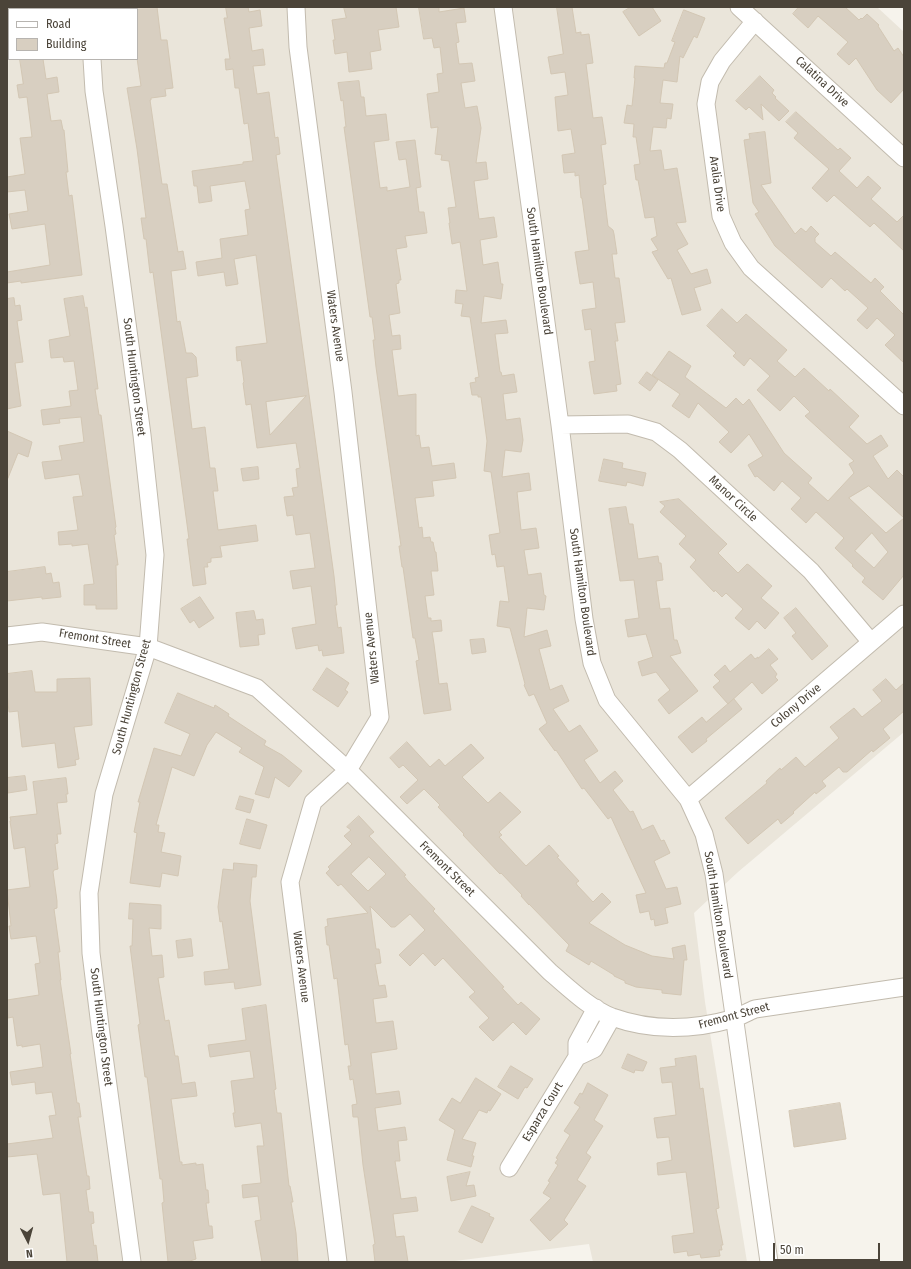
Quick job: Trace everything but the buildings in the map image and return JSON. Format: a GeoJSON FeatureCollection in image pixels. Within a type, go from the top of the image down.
{"type":"FeatureCollection","features":[{"type":"Feature","properties":{"kind":"street","name":"Waters Avenue"},"geometry":{"type":"LineString","coordinates":[[296,7],[298,47],[343,392],[380,717],[348,770],[313,802],[290,882],[338,1262]]}},
{"type":"Feature","properties":{"kind":"street","name":"South Hamilton Boulevard"},"geometry":{"type":"LineString","coordinates":[[503,7],[560,425],[584,619],[592,663],[607,700],[688,798],[704,834],[714,874],[769,1262]]}},
{"type":"Feature","properties":{"kind":"street","name":"Calatina Drive"},"geometry":{"type":"LineString","coordinates":[[739,7],[904,158]]}},
{"type":"Feature","properties":{"kind":"street","name":"Aralia Drive"},"geometry":{"type":"LineString","coordinates":[[755,21],[722,61],[710,82],[706,104],[721,216],[733,243],[751,268],[904,406]]}},
{"type":"Feature","properties":{"kind":"street","name":"South Huntington Street"},"geometry":{"type":"LineString","coordinates":[[92,60],[94,91],[140,420],[155,556],[148,648],[104,794],[89,893],[91,954],[132,1262]]}},
{"type":"Feature","properties":{"kind":"street","name":"Manor Circle"},"geometry":{"type":"LineString","coordinates":[[560,425],[628,424],[656,432],[680,450],[811,571],[871,642]]}},
{"type":"Feature","properties":{"kind":"street","name":"Colony Drive"},"geometry":{"type":"LineString","coordinates":[[688,798],[904,614]]}},
{"type":"Feature","properties":{"kind":"street","name":"Fremont Street"},"geometry":{"type":"LineString","coordinates":[[7,636],[42,632],[148,648],[257,688],[348,770],[550,972],[572,991],[612,1017],[641,1024],[671,1028],[701,1026],[734,1019],[755,1009],[904,987]]}},
{"type":"Feature","properties":{"kind":"street","name":"Esparza Court"},"geometry":{"type":"LineString","coordinates":[[509,1168],[576,1057],[577,1042],[596,1008]]}},
{"type":"Feature","properties":{"kind":"street"},"geometry":{"type":"LineString","coordinates":[[576,1057],[594,1049],[612,1017]]}},
{"type":"Feature","properties":{"kind":"shaded area"},"geometry":{"type":"Polygon","coordinates":[[[7,7],[877,7],[904,32],[904,732],[738,872],[694,913],[705,1002],[747,1262],[593,1262],[589,1244],[447,1262],[7,1262],[7,7]]]}}]}
